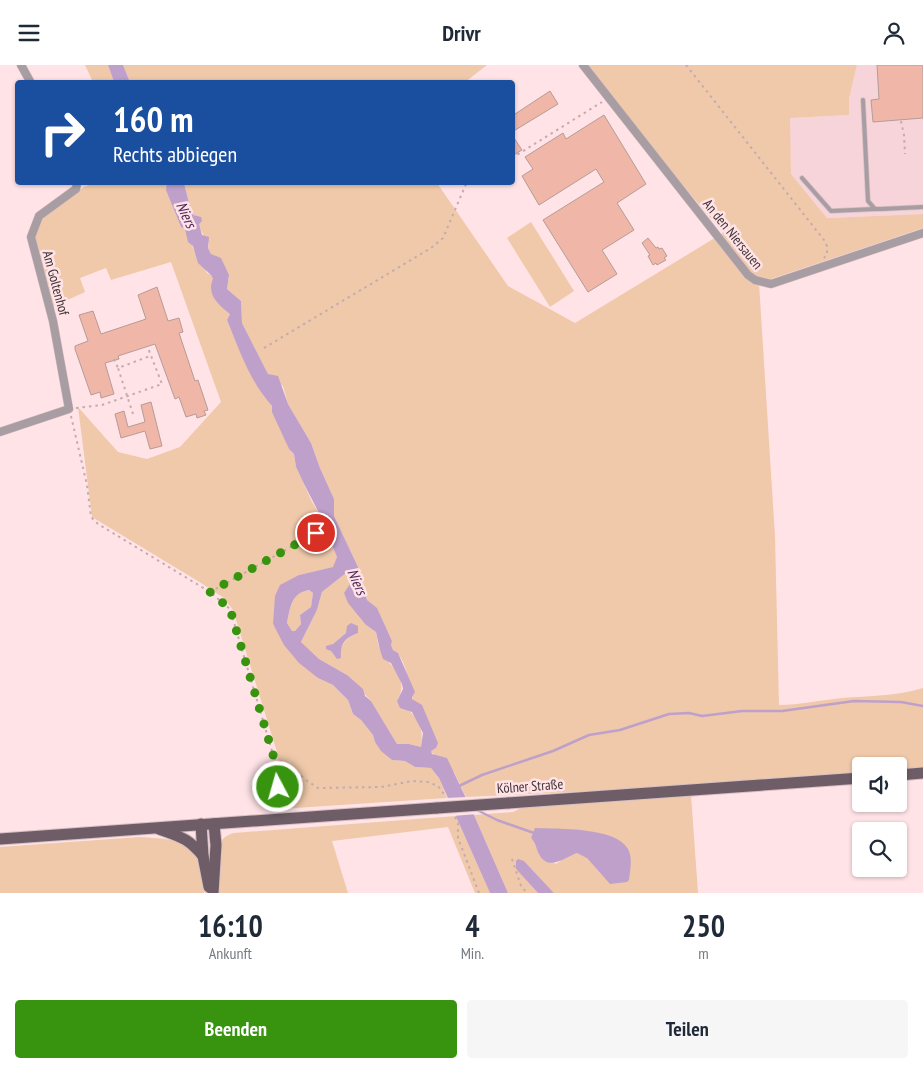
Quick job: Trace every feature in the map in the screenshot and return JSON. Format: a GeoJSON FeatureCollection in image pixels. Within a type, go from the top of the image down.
{"type":"FeatureCollection","features":[{"type":"Feature","properties":{"kind":"main road"},"geometry":{"type":"LineString","coordinates":[[907,774],[923,773]]}},
{"type":"Feature","properties":{"kind":"main road","name":"Kölner Straße"},"geometry":{"type":"LineString","coordinates":[[0,839],[852,779]]}},
{"type":"Feature","properties":{"kind":"main road"},"geometry":{"type":"LineString","coordinates":[[212,893],[216,845],[214,823]]}},
{"type":"Feature","properties":{"kind":"main road"},"geometry":{"type":"LineString","coordinates":[[201,825],[204,857],[212,893]]}},
{"type":"Feature","properties":{"kind":"main road"},"geometry":{"type":"LineString","coordinates":[[155,828],[186,839],[204,857]]}},
{"type":"Feature","properties":{"kind":"street"},"geometry":{"type":"LineString","coordinates":[[21,65],[29,80]]}},
{"type":"Feature","properties":{"kind":"street","name":"An den Niersauen"},"geometry":{"type":"LineString","coordinates":[[583,65],[742,267],[755,280],[772,284],[788,280],[923,233]]}},
{"type":"Feature","properties":{"kind":"street","name":"Am Goltenhof"},"geometry":{"type":"LineString","coordinates":[[69,409],[53,321],[31,237],[39,216],[76,189],[77,185]]}},
{"type":"Feature","properties":{"kind":"street"},"geometry":{"type":"LineString","coordinates":[[0,432],[69,409]]}},
{"type":"Feature","properties":{"kind":"lane"},"geometry":{"type":"LineString","coordinates":[[863,100],[868,201],[875,209]]}},
{"type":"Feature","properties":{"kind":"lane"},"geometry":{"type":"LineString","coordinates":[[802,177],[831,211],[923,207]]}},
{"type":"Feature","properties":{"kind":"path"},"geometry":{"type":"LineString","coordinates":[[686,65],[824,240],[827,246],[827,254],[822,260]]}},
{"type":"Feature","properties":{"kind":"path"},"geometry":{"type":"LineString","coordinates":[[515,156],[608,97]]}},
{"type":"Feature","properties":{"kind":"path"},"geometry":{"type":"LineString","coordinates":[[901,121],[905,154]]}},
{"type":"Feature","properties":{"kind":"path"},"geometry":{"type":"LineString","coordinates":[[264,348],[443,239],[466,185]]}},
{"type":"Feature","properties":{"kind":"path"},"geometry":{"type":"LineString","coordinates":[[148,348],[162,384],[102,405],[69,409],[87,485],[91,517],[98,524],[210,592],[230,609],[274,758],[278,787]]}},
{"type":"Feature","properties":{"kind":"path"},"geometry":{"type":"LineString","coordinates":[[118,368],[151,356]]}},
{"type":"Feature","properties":{"kind":"path"},"geometry":{"type":"LineString","coordinates":[[114,359],[133,414]]}},
{"type":"Feature","properties":{"kind":"path"},"geometry":{"type":"LineString","coordinates":[[210,592],[316,533]]}},
{"type":"Feature","properties":{"kind":"path"},"geometry":{"type":"LineString","coordinates":[[512,859],[521,886],[527,893]]}},
{"type":"Feature","properties":{"kind":"shaded area"},"geometry":{"type":"Polygon","coordinates":[[[85,65],[108,65],[113,80],[92,80],[85,65]]]}},
{"type":"Feature","properties":{"kind":"shaded area"},"geometry":{"type":"Polygon","coordinates":[[[123,65],[487,65],[468,80],[129,80],[123,65]]]}},
{"type":"Feature","properties":{"kind":"shaded area"},"geometry":{"type":"Polygon","coordinates":[[[582,65],[857,65],[849,99],[849,115],[790,118],[791,174],[827,218],[923,214],[923,228],[759,283],[775,536],[779,705],[893,694],[923,688],[923,768],[907,769],[907,757],[852,757],[852,774],[674,787],[466,797],[454,772],[430,751],[436,748],[414,703],[404,665],[398,654],[393,650],[392,641],[377,609],[367,600],[358,567],[334,516],[334,499],[311,443],[288,404],[283,386],[268,374],[242,323],[241,301],[227,289],[229,275],[211,254],[208,248],[209,244],[188,208],[190,207],[184,185],[438,185],[508,286],[575,323],[723,233],[582,65]]]}},
{"type":"Feature","properties":{"kind":"shaded area"},"geometry":{"type":"Polygon","coordinates":[[[857,65],[923,65],[923,214],[827,218],[791,174],[789,118],[849,115],[849,99],[857,65]]]}},
{"type":"Feature","properties":{"kind":"shaded area"},"geometry":{"type":"Polygon","coordinates":[[[90,185],[167,185],[167,190],[181,227],[185,229],[207,273],[211,275],[230,314],[227,320],[245,362],[264,396],[272,406],[289,449],[294,454],[296,467],[319,513],[322,532],[331,543],[337,557],[334,567],[299,575],[273,625],[318,678],[333,685],[348,700],[353,714],[361,720],[373,735],[375,742],[392,760],[405,761],[415,767],[431,768],[439,778],[447,798],[280,809],[281,786],[277,752],[233,610],[224,598],[92,517],[78,407],[118,452],[147,459],[180,447],[221,402],[171,262],[111,280],[106,268],[80,278],[85,292],[50,308],[31,237],[38,217],[90,185]]]}},
{"type":"Feature","properties":{"kind":"shaded area"},"geometry":{"type":"Polygon","coordinates":[[[531,222],[574,291],[550,307],[507,238],[531,222]]]}},
{"type":"Feature","properties":{"kind":"shaded area"},"geometry":{"type":"Polygon","coordinates":[[[346,573],[349,574],[366,625],[376,632],[381,652],[401,680],[402,686],[397,701],[409,710],[417,720],[421,732],[421,747],[397,744],[371,701],[347,675],[319,659],[301,642],[317,610],[322,592],[346,573]],[[346,633],[333,644],[331,651],[337,658],[344,643],[358,633],[346,633]]]}},
{"type":"Feature","properties":{"kind":"shaded area"},"geometry":{"type":"Polygon","coordinates":[[[309,590],[313,593],[311,607],[300,615],[301,624],[295,631],[292,631],[287,623],[292,602],[298,594],[309,590]]]}},
{"type":"Feature","properties":{"kind":"shaded area"},"geometry":{"type":"Polygon","coordinates":[[[691,795],[698,893],[554,893],[524,861],[516,869],[538,893],[508,893],[474,815],[513,812],[521,808],[691,795]],[[534,833],[531,838],[536,843],[539,855],[556,864],[566,857],[577,853],[587,857],[604,877],[631,858],[534,833]]]}},
{"type":"Feature","properties":{"kind":"shaded area"},"geometry":{"type":"Polygon","coordinates":[[[456,816],[490,893],[475,893],[448,827],[332,841],[348,893],[219,893],[219,846],[224,838],[234,833],[456,816]]]}},
{"type":"Feature","properties":{"kind":"shaded area"},"geometry":{"type":"Polygon","coordinates":[[[140,837],[165,839],[182,843],[189,847],[199,861],[204,893],[0,893],[0,847],[140,837]]]}},
{"type":"Feature","properties":{"kind":"water"},"geometry":{"type":"Polygon","coordinates":[[[108,65],[123,65],[129,80],[113,80],[108,65]]]}},
{"type":"Feature","properties":{"kind":"water","name":"Niers"},"geometry":{"type":"Polygon","coordinates":[[[167,185],[184,185],[190,207],[188,208],[193,215],[201,217],[202,221],[199,224],[202,235],[209,237],[208,248],[211,254],[221,258],[229,275],[227,289],[241,301],[242,323],[268,374],[278,376],[288,404],[311,443],[334,499],[334,516],[358,567],[367,600],[377,608],[392,641],[393,650],[398,653],[415,692],[412,699],[422,705],[438,743],[436,748],[431,751],[432,754],[447,758],[508,893],[490,893],[439,778],[431,768],[415,767],[405,761],[392,760],[381,751],[373,735],[361,720],[353,714],[348,700],[333,685],[318,678],[299,663],[284,645],[273,624],[275,596],[280,585],[299,575],[333,567],[337,557],[331,543],[322,532],[319,513],[296,467],[294,454],[289,449],[272,412],[272,406],[257,387],[241,354],[227,320],[230,314],[212,295],[211,285],[213,279],[198,263],[193,246],[188,242],[185,229],[181,227],[166,190],[167,185]],[[346,573],[322,592],[317,610],[301,642],[319,659],[347,675],[363,689],[365,696],[371,701],[397,744],[421,747],[423,733],[412,712],[400,708],[397,701],[403,689],[402,684],[391,663],[383,659],[376,632],[366,625],[348,603],[344,593],[352,581],[349,574],[346,573]],[[309,590],[298,594],[292,602],[287,623],[292,631],[295,631],[301,624],[300,615],[311,607],[313,593],[309,590]]]}},
{"type":"Feature","properties":{"kind":"water"},"geometry":{"type":"Polygon","coordinates":[[[351,623],[358,626],[358,633],[344,642],[341,648],[341,658],[337,659],[331,651],[326,649],[326,646],[333,644],[346,633],[347,626],[351,623]]]}},
{"type":"Feature","properties":{"kind":"water"},"geometry":{"type":"Polygon","coordinates":[[[535,828],[571,829],[599,833],[622,842],[628,849],[630,856],[629,880],[627,882],[610,884],[587,858],[577,853],[558,862],[553,863],[544,860],[531,838],[535,828]]]}},
{"type":"Feature","properties":{"kind":"water"},"geometry":{"type":"Polygon","coordinates":[[[518,859],[524,861],[554,893],[538,893],[516,869],[516,861],[518,859]]]}},
{"type":"Feature","properties":{"kind":"pier"},"geometry":{"type":"Polygon","coordinates":[[[468,797],[477,814],[453,816],[445,798],[468,797]]]}},
{"type":"Feature","properties":{"kind":"building"},"geometry":{"type":"Polygon","coordinates":[[[877,65],[923,65],[923,118],[873,122],[871,100],[879,99],[877,65]]]}},
{"type":"Feature","properties":{"kind":"building"},"geometry":{"type":"Polygon","coordinates":[[[550,91],[558,104],[515,130],[515,114],[550,91]]]}},
{"type":"Feature","properties":{"kind":"building"},"geometry":{"type":"Polygon","coordinates":[[[604,115],[646,184],[617,203],[634,230],[602,250],[617,274],[588,292],[543,220],[604,182],[596,169],[539,205],[522,176],[533,169],[525,157],[563,133],[566,139],[604,115]]]}},
{"type":"Feature","properties":{"kind":"building"},"geometry":{"type":"Polygon","coordinates":[[[515,140],[522,150],[515,154],[515,140]]]}},
{"type":"Feature","properties":{"kind":"building"},"geometry":{"type":"Polygon","coordinates":[[[648,238],[656,248],[662,248],[667,256],[664,258],[666,260],[657,265],[656,263],[653,265],[648,256],[650,255],[642,243],[648,238]]]}},
{"type":"Feature","properties":{"kind":"building"},"geometry":{"type":"Polygon","coordinates":[[[157,287],[168,321],[179,318],[183,332],[179,333],[195,381],[198,380],[208,410],[204,411],[206,415],[197,418],[196,414],[186,417],[179,397],[175,399],[155,344],[118,356],[119,359],[105,363],[114,394],[101,398],[100,392],[91,395],[75,349],[75,346],[88,341],[79,315],[93,311],[101,334],[146,319],[138,295],[157,287]]]}},
{"type":"Feature","properties":{"kind":"building"},"geometry":{"type":"Polygon","coordinates":[[[151,402],[162,446],[150,449],[145,431],[121,438],[115,414],[124,411],[128,427],[145,422],[141,405],[151,402]]]}},
{"type":"Feature","properties":{"kind":"waterway"},"geometry":{"type":"LineString","coordinates":[[459,786],[482,775],[553,751],[589,735],[620,730],[669,714],[689,713],[702,716],[742,711],[782,711],[854,701],[901,702],[923,706]]}},
{"type":"Feature","properties":{"kind":"waterway"},"geometry":{"type":"LineString","coordinates":[[477,810],[497,820],[534,833]]}},
{"type":"Feature","properties":{"kind":"route"},"geometry":{"type":"LineString","coordinates":[[278,787],[274,758],[230,609],[210,592],[316,533]]}}]}
